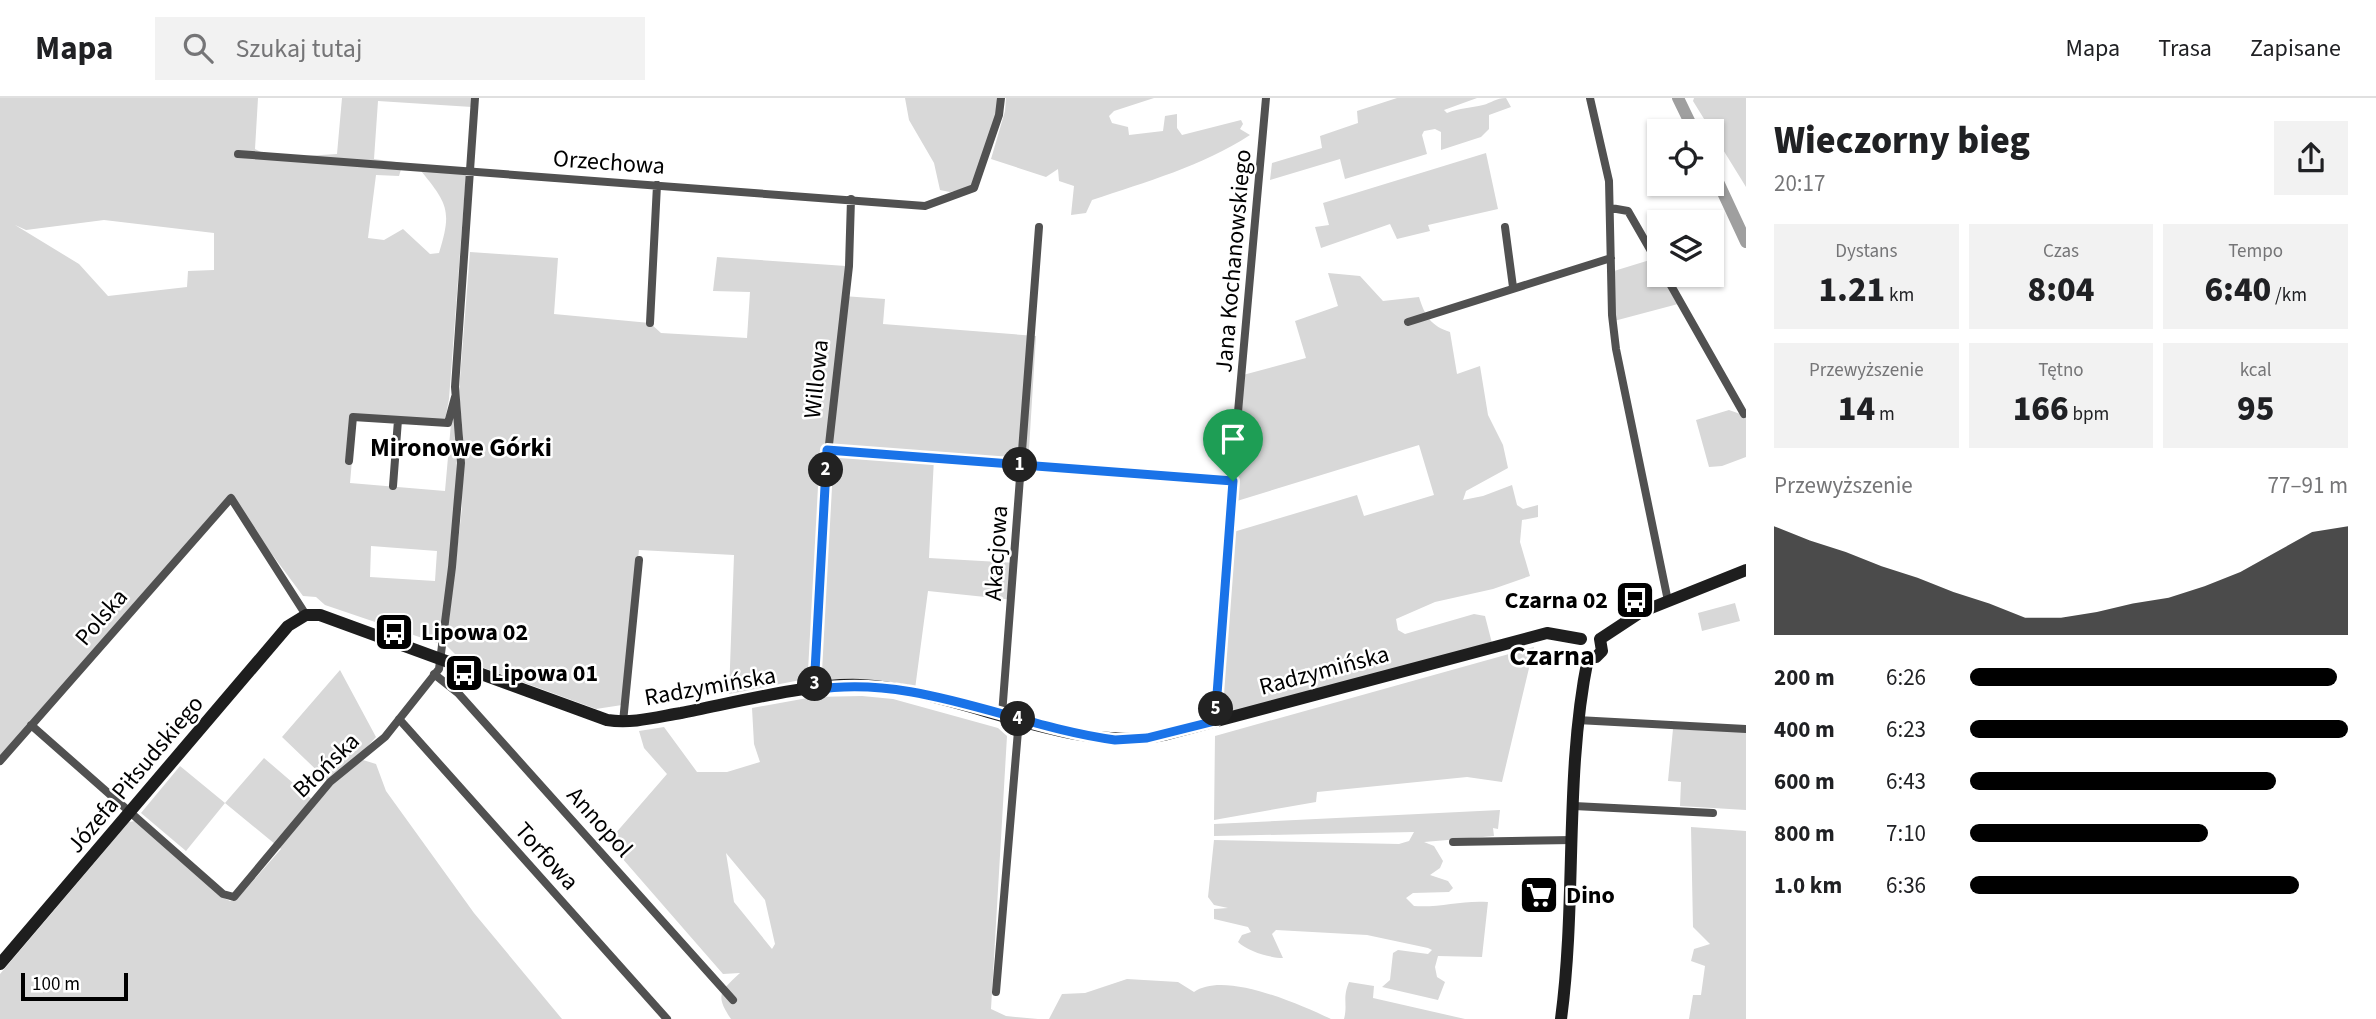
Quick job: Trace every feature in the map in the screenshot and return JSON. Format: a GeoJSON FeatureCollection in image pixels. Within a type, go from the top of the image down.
{"type":"FeatureCollection","features":[{"type":"Feature","properties":{"kind":"street"},"geometry":{"type":"LineString","coordinates":[[349,461],[353,416],[447,423],[455,397],[475,98]]}},
{"type":"Feature","properties":{"kind":"street","name":"Orzechowa"},"geometry":{"type":"LineString","coordinates":[[238,154],[925,206],[974,188],[999,115],[1001,98]]}},
{"type":"Feature","properties":{"kind":"street","name":"Jana Kochanowskiego"},"geometry":{"type":"LineString","coordinates":[[1215,721],[1266,98]]}},
{"type":"Feature","properties":{"kind":"street"},"geometry":{"type":"LineString","coordinates":[[1590,98],[1604,152],[1611,208],[1616,349],[1668,601]]}},
{"type":"Feature","properties":{"kind":"street"},"geometry":{"type":"LineString","coordinates":[[650,323],[657,185]]}},
{"type":"Feature","properties":{"kind":"street","name":"Willowa"},"geometry":{"type":"LineString","coordinates":[[814,690],[827,450],[847,286],[851,200]]}},
{"type":"Feature","properties":{"kind":"street"},"geometry":{"type":"LineString","coordinates":[[1611,208],[1628,211],[1647,244]]}},
{"type":"Feature","properties":{"kind":"street","name":"Akacjowa"},"geometry":{"type":"LineString","coordinates":[[1002,715],[1039,227]]}},
{"type":"Feature","properties":{"kind":"street"},"geometry":{"type":"LineString","coordinates":[[1505,227],[1513,287]]}},
{"type":"Feature","properties":{"kind":"street"},"geometry":{"type":"LineString","coordinates":[[1408,322],[1611,258]]}},
{"type":"Feature","properties":{"kind":"street"},"geometry":{"type":"LineString","coordinates":[[1672,287],[1744,414]]}},
{"type":"Feature","properties":{"kind":"street","name":"Błońska"},"geometry":{"type":"LineString","coordinates":[[130,812],[223,894],[234,897],[330,782],[385,737],[400,719],[434,674],[441,659],[461,463],[455,397]]}},
{"type":"Feature","properties":{"kind":"street"},"geometry":{"type":"LineString","coordinates":[[393,486],[398,420]]}},
{"type":"Feature","properties":{"kind":"street"},"geometry":{"type":"LineString","coordinates":[[827,450],[1233,481]]}},
{"type":"Feature","properties":{"kind":"street","name":"Polska"},"geometry":{"type":"LineString","coordinates":[[0,761],[231,498],[306,615]]}},
{"type":"Feature","properties":{"kind":"street"},"geometry":{"type":"LineString","coordinates":[[622,722],[639,560]]}},
{"type":"Feature","properties":{"kind":"street"},"geometry":{"type":"LineString","coordinates":[[1600,639],[1641,612],[1746,570]]}},
{"type":"Feature","properties":{"kind":"street","name":"Radzymińska"},"geometry":{"type":"LineString","coordinates":[[306,615],[320,615],[593,716],[622,722],[853,685],[878,687],[1123,740],[1156,737],[1547,633],[1581,639]]}},
{"type":"Feature","properties":{"kind":"street","name":"Józefa Piłsudskiego"},"geometry":{"type":"LineString","coordinates":[[0,964],[288,626],[306,615]]}},
{"type":"Feature","properties":{"kind":"street"},"geometry":{"type":"LineString","coordinates":[[1591,634],[1600,639],[1603,647],[1599,654],[1588,658],[1579,650],[1581,639],[1591,634]]}},
{"type":"Feature","properties":{"kind":"street"},"geometry":{"type":"LineString","coordinates":[[1561,1019],[1569,959],[1577,720],[1588,658]]}},
{"type":"Feature","properties":{"kind":"street","name":"Annopol"},"geometry":{"type":"LineString","coordinates":[[434,674],[458,693],[733,1000]]}},
{"type":"Feature","properties":{"kind":"street","name":"Torfowa"},"geometry":{"type":"LineString","coordinates":[[400,719],[667,1019]]}},
{"type":"Feature","properties":{"kind":"street"},"geometry":{"type":"LineString","coordinates":[[996,992],[1019,719]]}},
{"type":"Feature","properties":{"kind":"street"},"geometry":{"type":"LineString","coordinates":[[1577,720],[1746,729]]}},
{"type":"Feature","properties":{"kind":"street"},"geometry":{"type":"LineString","coordinates":[[31,725],[130,812]]}},
{"type":"Feature","properties":{"kind":"street"},"geometry":{"type":"LineString","coordinates":[[1574,806],[1713,813]]}},
{"type":"Feature","properties":{"kind":"street"},"geometry":{"type":"LineString","coordinates":[[1453,842],[1573,840]]}},
{"type":"Feature","properties":{"kind":"shaded area"},"geometry":{"type":"Polygon","coordinates":[[[0,98],[258,98],[255,149],[273,158],[337,154],[342,98],[473,98],[472,107],[378,101],[374,159],[403,163],[399,176],[376,175],[368,238],[384,240],[403,229],[430,254],[439,253],[445,227],[445,209],[437,192],[421,171],[466,174],[449,399],[445,420],[356,414],[350,483],[445,491],[452,412],[456,410],[457,490],[441,637],[437,643],[325,605],[316,597],[303,596],[231,499],[0,762],[0,98]],[[104,220],[26,230],[15,225],[79,264],[108,296],[187,287],[188,271],[214,270],[214,233],[104,220]],[[371,546],[370,577],[435,581],[437,551],[371,546]]]}},
{"type":"Feature","properties":{"kind":"shaded area"},"geometry":{"type":"Polygon","coordinates":[[[905,98],[999,98],[1000,110],[972,187],[950,192],[940,190],[934,163],[909,120],[905,98]]]}},
{"type":"Feature","properties":{"kind":"shaded area"},"geometry":{"type":"Polygon","coordinates":[[[1006,98],[1154,98],[1114,111],[1109,116],[1112,123],[1128,127],[1129,135],[1163,131],[1165,116],[1177,114],[1177,128],[1182,135],[1241,120],[1243,124],[1240,129],[1250,135],[1213,156],[1092,200],[1086,213],[1071,215],[1074,186],[1059,181],[1058,169],[1046,177],[991,159],[1005,111],[1006,98]]]}},
{"type":"Feature","properties":{"kind":"shaded area"},"geometry":{"type":"Polygon","coordinates":[[[1397,98],[1477,98],[1444,110],[1447,113],[1502,98],[1506,98],[1511,107],[1489,115],[1489,129],[1481,137],[1441,150],[1441,132],[1435,129],[1424,131],[1422,135],[1427,154],[1345,179],[1340,159],[1270,180],[1272,163],[1322,148],[1320,136],[1358,123],[1357,111],[1397,98]]]}},
{"type":"Feature","properties":{"kind":"shaded area"},"geometry":{"type":"Polygon","coordinates":[[[1694,98],[1746,98],[1746,187],[1724,151],[1724,119],[1704,119],[1693,101],[1694,98]]]}},
{"type":"Feature","properties":{"kind":"shaded area"},"geometry":{"type":"Polygon","coordinates":[[[1486,153],[1498,209],[1428,225],[1430,231],[1397,239],[1390,224],[1321,248],[1315,227],[1329,225],[1323,203],[1486,153]]]}},
{"type":"Feature","properties":{"kind":"shaded area"},"geometry":{"type":"Polygon","coordinates":[[[470,252],[558,258],[554,314],[650,323],[661,333],[747,338],[750,292],[713,291],[717,257],[846,266],[843,296],[885,299],[883,324],[1036,336],[1028,465],[934,458],[929,558],[1017,563],[1014,600],[928,591],[915,689],[830,683],[826,675],[729,694],[734,555],[639,550],[622,705],[596,709],[460,659],[446,645],[462,508],[463,436],[459,391],[470,252]]]}},
{"type":"Feature","properties":{"kind":"shaded area"},"geometry":{"type":"Polygon","coordinates":[[[1647,261],[1647,287],[1669,287],[1678,304],[1614,321],[1614,271],[1647,261]]]}},
{"type":"Feature","properties":{"kind":"shaded area"},"geometry":{"type":"Polygon","coordinates":[[[1328,273],[1360,276],[1383,301],[1419,297],[1430,319],[1438,327],[1450,332],[1457,374],[1480,366],[1488,415],[1503,445],[1508,468],[1466,491],[1463,500],[1512,485],[1517,505],[1523,509],[1538,505],[1538,517],[1522,520],[1520,542],[1530,576],[1493,589],[1435,602],[1396,619],[1398,630],[1405,634],[1474,614],[1485,616],[1493,647],[1215,720],[1230,533],[1357,495],[1364,516],[1434,495],[1419,445],[1237,501],[1235,476],[1243,375],[1306,358],[1295,321],[1338,306],[1328,273]]]}},
{"type":"Feature","properties":{"kind":"shaded area"},"geometry":{"type":"Polygon","coordinates":[[[1729,410],[1746,416],[1746,457],[1722,466],[1709,467],[1696,420],[1729,410]]]}},
{"type":"Feature","properties":{"kind":"shaded area"},"geometry":{"type":"Polygon","coordinates":[[[1735,603],[1740,621],[1702,631],[1698,613],[1735,603]]]}},
{"type":"Feature","properties":{"kind":"shaded area"},"geometry":{"type":"Polygon","coordinates":[[[1534,647],[1502,782],[1467,777],[1317,792],[1316,802],[1214,820],[1215,736],[1534,647]]]}},
{"type":"Feature","properties":{"kind":"shaded area"},"geometry":{"type":"Polygon","coordinates":[[[340,670],[376,737],[345,771],[363,760],[376,764],[386,791],[474,913],[562,1019],[0,1019],[0,974],[129,822],[135,821],[224,898],[230,901],[239,897],[281,849],[225,803],[264,758],[314,801],[329,782],[282,737],[340,670]]]}},
{"type":"Feature","properties":{"kind":"shaded area"},"geometry":{"type":"Polygon","coordinates":[[[862,696],[893,699],[998,728],[1007,736],[991,1009],[1006,1016],[1038,1019],[731,1019],[721,998],[724,989],[740,973],[723,974],[608,842],[667,774],[644,748],[639,731],[664,727],[697,772],[727,772],[760,762],[754,744],[752,708],[813,697],[862,696]],[[726,853],[734,902],[772,949],[775,944],[765,900],[726,853]]]}},
{"type":"Feature","properties":{"kind":"shaded area"},"geometry":{"type":"Polygon","coordinates":[[[1673,729],[1746,732],[1746,810],[1680,806],[1681,782],[1668,781],[1673,729]]]}},
{"type":"Feature","properties":{"kind":"shaded area"},"geometry":{"type":"Polygon","coordinates":[[[180,766],[225,803],[186,851],[141,813],[180,766]]]}},
{"type":"Feature","properties":{"kind":"shaded area"},"geometry":{"type":"Polygon","coordinates":[[[1500,810],[1498,829],[1493,828],[1494,836],[1424,842],[1434,846],[1443,861],[1440,868],[1430,875],[1448,881],[1453,888],[1449,892],[1413,893],[1406,898],[1414,906],[1488,902],[1482,957],[1438,956],[1435,967],[1437,977],[1445,982],[1438,1000],[1382,987],[1390,980],[1393,953],[1398,950],[1428,954],[1432,950],[1428,948],[1367,935],[1276,930],[1272,934],[1283,958],[1278,958],[1253,951],[1238,942],[1242,935],[1251,932],[1248,927],[1214,919],[1214,909],[1228,908],[1214,905],[1208,897],[1214,840],[1399,844],[1409,841],[1414,832],[1214,836],[1214,824],[1500,810]]]}},
{"type":"Feature","properties":{"kind":"shaded area"},"geometry":{"type":"Polygon","coordinates":[[[1691,827],[1746,831],[1746,1019],[1689,1019],[1693,995],[1701,995],[1705,966],[1691,961],[1694,949],[1710,944],[1693,927],[1691,827]]]}},
{"type":"Feature","properties":{"kind":"shaded area"},"geometry":{"type":"Polygon","coordinates":[[[1127,979],[1178,982],[1194,992],[1207,986],[1243,987],[1331,1019],[1049,1019],[1062,994],[1085,993],[1127,979]]]}},
{"type":"Feature","properties":{"kind":"shaded area"},"geometry":{"type":"Polygon","coordinates":[[[1349,982],[1374,986],[1373,998],[1465,1019],[1344,1019],[1349,982]]]}},
{"type":"Feature","properties":{"kind":"waterway","name":"Czarna"},"geometry":{"type":"LineString","coordinates":[[1678,98],[1688,119]]}},
{"type":"Feature","properties":{"kind":"waterway","name":"Czarna"},"geometry":{"type":"LineString","coordinates":[[1724,195],[1746,242]]}},
{"type":"Feature","properties":{"kind":"place","name":"Czarna 02"},"geometry":{"type":"Point","coordinates":[1635,600]}},
{"type":"Feature","properties":{"kind":"place","name":"Lipowa 02"},"geometry":{"type":"Point","coordinates":[394,632]}},
{"type":"Feature","properties":{"kind":"place","name":"Lipowa 01"},"geometry":{"type":"Point","coordinates":[464,673]}},
{"type":"Feature","properties":{"kind":"place","name":"Dino"},"geometry":{"type":"Point","coordinates":[1539,895]}},
{"type":"Feature","properties":{"kind":"district","name":"Mironowe Górki"},"geometry":{"type":"Point","coordinates":[461,447]}},
{"type":"Feature","properties":{"kind":"district","name":"Czarna"},"geometry":{"type":"Point","coordinates":[1552,655]}},
{"type":"Feature","properties":{"kind":"route"},"geometry":{"type":"LineString","coordinates":[[827,450],[1233,481],[1215,721],[1164,735],[1115,740],[894,689],[853,685],[814,690],[827,450]]}}]}
